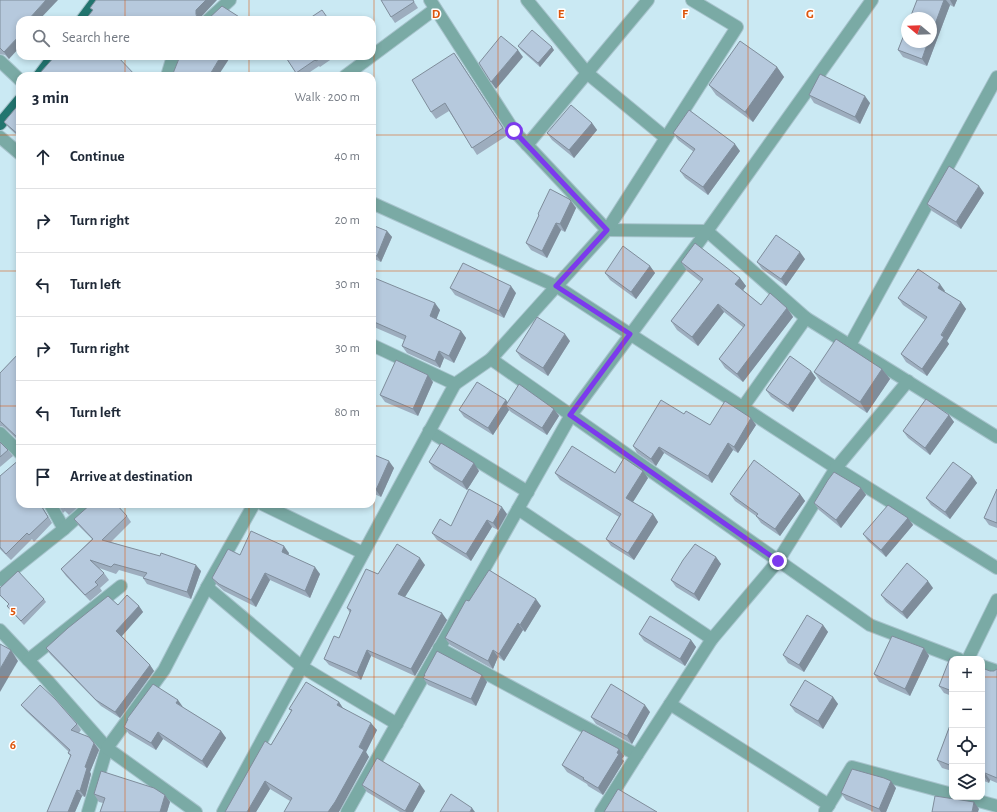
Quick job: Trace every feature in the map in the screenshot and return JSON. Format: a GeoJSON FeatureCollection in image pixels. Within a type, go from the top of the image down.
{"type":"FeatureCollection","features":[{"type":"Feature","properties":{"kind":"main road"},"geometry":{"type":"LineString","coordinates":[[85,16],[97,0]]}},
{"type":"Feature","properties":{"kind":"main road"},"geometry":{"type":"LineString","coordinates":[[42,72],[51,60]]}},
{"type":"Feature","properties":{"kind":"main road"},"geometry":{"type":"LineString","coordinates":[[0,124],[16,105]]}},
{"type":"Feature","properties":{"kind":"street"},"geometry":{"type":"LineString","coordinates":[[212,16],[230,0]]}},
{"type":"Feature","properties":{"kind":"street"},"geometry":{"type":"LineString","coordinates":[[527,0],[587,73],[666,138]]}},
{"type":"Feature","properties":{"kind":"street"},"geometry":{"type":"LineString","coordinates":[[527,145],[648,0]]}},
{"type":"Feature","properties":{"kind":"street"},"geometry":{"type":"LineString","coordinates":[[223,812],[455,384],[491,359],[607,230],[737,27],[692,0]]}},
{"type":"Feature","properties":{"kind":"street"},"geometry":{"type":"LineString","coordinates":[[347,812],[570,415],[708,231],[872,0]]}},
{"type":"Feature","properties":{"kind":"street"},"geometry":{"type":"LineString","coordinates":[[376,51],[433,4],[514,131],[607,230],[708,231],[806,318],[997,437]]}},
{"type":"Feature","properties":{"kind":"street"},"geometry":{"type":"LineString","coordinates":[[168,72],[172,60]]}},
{"type":"Feature","properties":{"kind":"street"},"geometry":{"type":"LineString","coordinates":[[350,72],[365,60]]}},
{"type":"Feature","properties":{"kind":"street"},"geometry":{"type":"LineString","coordinates":[[0,61],[16,76]]}},
{"type":"Feature","properties":{"kind":"street"},"geometry":{"type":"LineString","coordinates":[[850,345],[997,77]]}},
{"type":"Feature","properties":{"kind":"street"},"geometry":{"type":"LineString","coordinates":[[0,137],[16,151]]}},
{"type":"Feature","properties":{"kind":"street"},"geometry":{"type":"LineString","coordinates":[[376,205],[556,286],[836,468],[997,568]]}},
{"type":"Feature","properties":{"kind":"street"},"geometry":{"type":"LineString","coordinates":[[742,407],[806,318]]}},
{"type":"Feature","properties":{"kind":"street"},"geometry":{"type":"LineString","coordinates":[[376,347],[455,384]]}},
{"type":"Feature","properties":{"kind":"street"},"geometry":{"type":"LineString","coordinates":[[491,359],[870,625],[951,656]]}},
{"type":"Feature","properties":{"kind":"street"},"geometry":{"type":"LineString","coordinates":[[601,812],[712,639],[778,561],[836,468],[908,381]]}},
{"type":"Feature","properties":{"kind":"street"},"geometry":{"type":"LineString","coordinates":[[429,431],[528,492]]}},
{"type":"Feature","properties":{"kind":"street"},"geometry":{"type":"LineString","coordinates":[[0,433],[16,449]]}},
{"type":"Feature","properties":{"kind":"street"},"geometry":{"type":"LineString","coordinates":[[52,508],[64,529]]}},
{"type":"Feature","properties":{"kind":"street"},"geometry":{"type":"LineString","coordinates":[[0,580],[64,529],[88,508]]}},
{"type":"Feature","properties":{"kind":"street"},"geometry":{"type":"LineString","coordinates":[[88,812],[107,748],[164,670],[207,587],[252,508]]}},
{"type":"Feature","properties":{"kind":"street"},"geometry":{"type":"LineString","coordinates":[[270,508],[363,553]]}},
{"type":"Feature","properties":{"kind":"street"},"geometry":{"type":"LineString","coordinates":[[518,509],[712,639]]}},
{"type":"Feature","properties":{"kind":"street"},"geometry":{"type":"LineString","coordinates":[[28,660],[121,586]]}},
{"type":"Feature","properties":{"kind":"street"},"geometry":{"type":"LineString","coordinates":[[207,587],[302,667],[397,724]]}},
{"type":"Feature","properties":{"kind":"street"},"geometry":{"type":"LineString","coordinates":[[969,656],[997,600]]}},
{"type":"Feature","properties":{"kind":"street"},"geometry":{"type":"LineString","coordinates":[[0,630],[47,680],[107,748],[196,812]]}},
{"type":"Feature","properties":{"kind":"street"},"geometry":{"type":"LineString","coordinates":[[439,648],[637,755]]}},
{"type":"Feature","properties":{"kind":"street"},"geometry":{"type":"LineString","coordinates":[[985,667],[997,671]]}},
{"type":"Feature","properties":{"kind":"street"},"geometry":{"type":"LineString","coordinates":[[670,704],[827,809],[852,767],[949,793]]}},
{"type":"Feature","properties":{"kind":"street"},"geometry":{"type":"LineString","coordinates":[[975,800],[997,806]]}},
{"type":"Feature","properties":{"kind":"building"},"geometry":{"type":"Polygon","coordinates":[[[0,0],[46,0],[32,16],[16,16],[16,39],[4,52],[0,48],[0,0]]]}},
{"type":"Feature","properties":{"kind":"building"},"geometry":{"type":"Polygon","coordinates":[[[96,0],[206,0],[196,10],[196,16],[88,16],[93,10],[90,8],[96,0]]]}},
{"type":"Feature","properties":{"kind":"building"},"geometry":{"type":"Polygon","coordinates":[[[381,0],[413,0],[414,2],[391,17],[381,0]]]}},
{"type":"Feature","properties":{"kind":"building"},"geometry":{"type":"Polygon","coordinates":[[[917,0],[944,0],[937,19],[937,12],[912,12],[917,0]]]}},
{"type":"Feature","properties":{"kind":"building"},"geometry":{"type":"Polygon","coordinates":[[[222,6],[238,16],[211,16],[222,6]]]}},
{"type":"Feature","properties":{"kind":"building"},"geometry":{"type":"Polygon","coordinates":[[[322,10],[326,16],[313,16],[322,10]]]}},
{"type":"Feature","properties":{"kind":"building"},"geometry":{"type":"Polygon","coordinates":[[[532,30],[552,47],[538,63],[518,46],[532,30]]]}},
{"type":"Feature","properties":{"kind":"building"},"geometry":{"type":"Polygon","coordinates":[[[501,36],[518,50],[491,82],[479,63],[501,36]]]}},
{"type":"Feature","properties":{"kind":"building"},"geometry":{"type":"Polygon","coordinates":[[[740,41],[777,67],[745,112],[709,85],[740,41]]]}},
{"type":"Feature","properties":{"kind":"building"},"geometry":{"type":"Polygon","coordinates":[[[901,42],[901,48],[926,48],[922,59],[898,50],[901,42]]]}},
{"type":"Feature","properties":{"kind":"building"},"geometry":{"type":"Polygon","coordinates":[[[454,53],[503,128],[472,148],[445,103],[431,112],[412,80],[454,53]]]}},
{"type":"Feature","properties":{"kind":"building"},"geometry":{"type":"Polygon","coordinates":[[[51,60],[121,60],[132,72],[41,72],[51,60]]]}},
{"type":"Feature","properties":{"kind":"building"},"geometry":{"type":"Polygon","coordinates":[[[178,60],[219,60],[211,72],[174,72],[178,60]]]}},
{"type":"Feature","properties":{"kind":"building"},"geometry":{"type":"Polygon","coordinates":[[[288,60],[315,60],[297,72],[295,72],[288,60]]]}},
{"type":"Feature","properties":{"kind":"building"},"geometry":{"type":"Polygon","coordinates":[[[820,74],[865,96],[855,117],[809,95],[820,74]]]}},
{"type":"Feature","properties":{"kind":"building"},"geometry":{"type":"Polygon","coordinates":[[[571,105],[592,123],[569,150],[547,133],[571,105]]]}},
{"type":"Feature","properties":{"kind":"building"},"geometry":{"type":"Polygon","coordinates":[[[16,108],[16,132],[4,122],[16,108]]]}},
{"type":"Feature","properties":{"kind":"building"},"geometry":{"type":"Polygon","coordinates":[[[689,110],[735,144],[703,187],[680,171],[695,149],[673,133],[689,110]]]}},
{"type":"Feature","properties":{"kind":"building"},"geometry":{"type":"Polygon","coordinates":[[[949,166],[979,186],[956,222],[927,204],[949,166]]]}},
{"type":"Feature","properties":{"kind":"building"},"geometry":{"type":"Polygon","coordinates":[[[550,189],[571,201],[560,224],[556,223],[542,251],[526,243],[550,189]]]}},
{"type":"Feature","properties":{"kind":"building"},"geometry":{"type":"Polygon","coordinates":[[[376,227],[387,231],[376,256],[376,227]]]}},
{"type":"Feature","properties":{"kind":"building"},"geometry":{"type":"Polygon","coordinates":[[[776,235],[800,252],[781,279],[757,262],[776,235]]]}},
{"type":"Feature","properties":{"kind":"building"},"geometry":{"type":"Polygon","coordinates":[[[695,243],[740,278],[735,284],[761,305],[770,293],[787,308],[737,374],[719,359],[745,325],[718,304],[692,337],[671,321],[703,279],[681,262],[695,243]]]}},
{"type":"Feature","properties":{"kind":"building"},"geometry":{"type":"Polygon","coordinates":[[[623,246],[650,266],[631,292],[605,273],[623,246]]]}},
{"type":"Feature","properties":{"kind":"building"},"geometry":{"type":"Polygon","coordinates":[[[463,263],[511,286],[499,311],[450,288],[463,263]]]}},
{"type":"Feature","properties":{"kind":"building"},"geometry":{"type":"Polygon","coordinates":[[[918,269],[940,284],[938,288],[961,302],[941,335],[944,337],[922,369],[901,354],[927,317],[898,298],[918,269]]]}},
{"type":"Feature","properties":{"kind":"building"},"geometry":{"type":"Polygon","coordinates":[[[376,279],[435,303],[430,316],[461,331],[449,356],[439,351],[435,361],[402,346],[406,336],[376,323],[376,279]]]}},
{"type":"Feature","properties":{"kind":"building"},"geometry":{"type":"Polygon","coordinates":[[[537,317],[565,334],[543,368],[516,351],[537,317]]]}},
{"type":"Feature","properties":{"kind":"building"},"geometry":{"type":"Polygon","coordinates":[[[836,339],[882,369],[860,402],[814,372],[836,339]]]}},
{"type":"Feature","properties":{"kind":"building"},"geometry":{"type":"Polygon","coordinates":[[[16,356],[16,436],[0,421],[0,373],[16,356]]]}},
{"type":"Feature","properties":{"kind":"building"},"geometry":{"type":"Polygon","coordinates":[[[790,356],[811,371],[788,405],[766,390],[790,356]]]}},
{"type":"Feature","properties":{"kind":"building"},"geometry":{"type":"Polygon","coordinates":[[[396,360],[428,375],[413,409],[380,395],[396,360]]]}},
{"type":"Feature","properties":{"kind":"building"},"geometry":{"type":"Polygon","coordinates":[[[477,382],[506,400],[488,428],[459,410],[477,382]]]}},
{"type":"Feature","properties":{"kind":"building"},"geometry":{"type":"Polygon","coordinates":[[[519,384],[554,409],[542,428],[506,405],[519,384]]]}},
{"type":"Feature","properties":{"kind":"building"},"geometry":{"type":"Polygon","coordinates":[[[926,399],[949,415],[925,448],[903,431],[926,399]]]}},
{"type":"Feature","properties":{"kind":"building"},"geometry":{"type":"Polygon","coordinates":[[[661,400],[684,414],[686,411],[710,425],[725,401],[751,418],[734,447],[728,443],[708,476],[659,447],[651,459],[633,446],[661,400]]]}},
{"type":"Feature","properties":{"kind":"building"},"geometry":{"type":"Polygon","coordinates":[[[0,442],[8,450],[0,457],[0,442]]]}},
{"type":"Feature","properties":{"kind":"building"},"geometry":{"type":"Polygon","coordinates":[[[441,443],[474,463],[462,482],[429,462],[441,443]]]}},
{"type":"Feature","properties":{"kind":"building"},"geometry":{"type":"Polygon","coordinates":[[[572,446],[615,473],[624,458],[643,471],[626,498],[653,514],[628,553],[606,539],[621,514],[555,473],[572,446]]]}},
{"type":"Feature","properties":{"kind":"building"},"geometry":{"type":"Polygon","coordinates":[[[376,456],[389,461],[376,490],[376,456]]]}},
{"type":"Feature","properties":{"kind":"building"},"geometry":{"type":"Polygon","coordinates":[[[754,460],[800,494],[775,529],[756,516],[758,514],[730,494],[754,460]]]}},
{"type":"Feature","properties":{"kind":"building"},"geometry":{"type":"Polygon","coordinates":[[[16,462],[16,508],[42,508],[48,517],[29,535],[27,533],[6,554],[0,547],[0,476],[16,462]]]}},
{"type":"Feature","properties":{"kind":"building"},"geometry":{"type":"Polygon","coordinates":[[[953,462],[972,476],[945,512],[926,498],[953,462]]]}},
{"type":"Feature","properties":{"kind":"building"},"geometry":{"type":"Polygon","coordinates":[[[834,472],[861,488],[836,520],[814,503],[834,472]]]}},
{"type":"Feature","properties":{"kind":"building"},"geometry":{"type":"Polygon","coordinates":[[[469,489],[502,507],[493,523],[487,520],[466,554],[432,533],[440,519],[451,526],[469,489]]]}},
{"type":"Feature","properties":{"kind":"building"},"geometry":{"type":"Polygon","coordinates":[[[997,489],[997,523],[984,518],[997,489]]]}},
{"type":"Feature","properties":{"kind":"building"},"geometry":{"type":"Polygon","coordinates":[[[888,505],[908,518],[881,550],[863,534],[888,505]]]}},
{"type":"Feature","properties":{"kind":"building"},"geometry":{"type":"Polygon","coordinates":[[[86,508],[120,508],[127,516],[102,540],[160,556],[161,553],[196,565],[187,592],[143,578],[147,573],[114,564],[111,567],[90,560],[104,573],[95,582],[98,585],[85,595],[61,569],[93,539],[74,519],[86,508]]]}},
{"type":"Feature","properties":{"kind":"building"},"geometry":{"type":"Polygon","coordinates":[[[251,531],[284,546],[282,552],[315,567],[305,591],[265,573],[251,600],[219,584],[212,578],[228,549],[240,555],[251,531]]]}},
{"type":"Feature","properties":{"kind":"building"},"geometry":{"type":"Polygon","coordinates":[[[397,544],[420,558],[398,594],[442,613],[411,669],[367,650],[357,673],[324,659],[334,636],[339,638],[351,610],[347,608],[366,569],[378,574],[397,544]]]}},
{"type":"Feature","properties":{"kind":"building"},"geometry":{"type":"Polygon","coordinates":[[[695,544],[716,557],[694,594],[671,580],[695,544]]]}},
{"type":"Feature","properties":{"kind":"building"},"geometry":{"type":"Polygon","coordinates":[[[907,563],[928,581],[902,612],[881,595],[907,563]]]}},
{"type":"Feature","properties":{"kind":"building"},"geometry":{"type":"Polygon","coordinates":[[[489,570],[536,599],[520,625],[518,623],[499,654],[493,650],[488,661],[445,638],[466,600],[469,601],[489,570]]]}},
{"type":"Feature","properties":{"kind":"building"},"geometry":{"type":"Polygon","coordinates":[[[18,571],[44,599],[21,621],[7,606],[9,604],[0,595],[0,588],[18,571]]]}},
{"type":"Feature","properties":{"kind":"building"},"geometry":{"type":"Polygon","coordinates":[[[127,595],[139,606],[116,631],[150,665],[115,712],[96,700],[46,648],[108,596],[118,605],[127,595]]]}},
{"type":"Feature","properties":{"kind":"building"},"geometry":{"type":"Polygon","coordinates":[[[807,615],[823,625],[799,665],[783,655],[807,615]]]}},
{"type":"Feature","properties":{"kind":"building"},"geometry":{"type":"Polygon","coordinates":[[[650,616],[691,640],[680,659],[639,634],[650,616]]]}},
{"type":"Feature","properties":{"kind":"building"},"geometry":{"type":"Polygon","coordinates":[[[892,636],[924,648],[905,689],[874,674],[892,636]]]}},
{"type":"Feature","properties":{"kind":"building"},"geometry":{"type":"Polygon","coordinates":[[[0,644],[11,650],[0,669],[0,644]]]}},
{"type":"Feature","properties":{"kind":"building"},"geometry":{"type":"Polygon","coordinates":[[[437,651],[482,675],[471,699],[423,678],[437,651]]]}},
{"type":"Feature","properties":{"kind":"building"},"geometry":{"type":"Polygon","coordinates":[[[949,661],[949,690],[939,686],[949,661]]]}},
{"type":"Feature","properties":{"kind":"building"},"geometry":{"type":"Polygon","coordinates":[[[985,669],[994,671],[997,669],[997,778],[985,773],[985,669]]]}},
{"type":"Feature","properties":{"kind":"building"},"geometry":{"type":"Polygon","coordinates":[[[805,680],[833,697],[818,721],[790,705],[805,680]]]}},
{"type":"Feature","properties":{"kind":"building"},"geometry":{"type":"Polygon","coordinates":[[[306,682],[339,702],[337,705],[371,723],[359,747],[364,750],[335,802],[328,812],[284,812],[292,798],[265,781],[247,812],[225,812],[265,741],[271,745],[292,710],[289,709],[306,682]]]}},
{"type":"Feature","properties":{"kind":"building"},"geometry":{"type":"Polygon","coordinates":[[[153,684],[178,700],[176,703],[221,731],[202,761],[158,732],[151,743],[124,727],[127,719],[153,684]]]}},
{"type":"Feature","properties":{"kind":"building"},"geometry":{"type":"Polygon","coordinates":[[[611,684],[645,705],[627,736],[591,717],[611,684]]]}},
{"type":"Feature","properties":{"kind":"building"},"geometry":{"type":"Polygon","coordinates":[[[40,685],[55,699],[77,724],[71,730],[89,737],[94,743],[85,767],[87,768],[80,791],[77,790],[68,812],[47,812],[71,755],[68,753],[70,750],[21,705],[40,685]]]}},
{"type":"Feature","properties":{"kind":"building"},"geometry":{"type":"Polygon","coordinates":[[[949,728],[949,765],[937,760],[949,728]]]}},
{"type":"Feature","properties":{"kind":"building"},"geometry":{"type":"Polygon","coordinates":[[[583,730],[619,749],[617,753],[619,754],[598,788],[562,765],[583,730]]]}},
{"type":"Feature","properties":{"kind":"building"},"geometry":{"type":"Polygon","coordinates":[[[377,758],[420,784],[405,811],[362,785],[377,758]]]}},
{"type":"Feature","properties":{"kind":"building"},"geometry":{"type":"Polygon","coordinates":[[[852,769],[891,781],[879,809],[841,793],[852,769]]]}},
{"type":"Feature","properties":{"kind":"building"},"geometry":{"type":"Polygon","coordinates":[[[101,771],[154,788],[165,795],[160,812],[100,812],[105,798],[94,794],[101,771]]]}},
{"type":"Feature","properties":{"kind":"building"},"geometry":{"type":"Polygon","coordinates":[[[618,789],[657,812],[604,812],[618,789]]]}},
{"type":"Feature","properties":{"kind":"building"},"geometry":{"type":"Polygon","coordinates":[[[451,794],[472,808],[470,812],[440,812],[451,794]]]}},
{"type":"Feature","properties":{"kind":"building"},"geometry":{"type":"Polygon","coordinates":[[[935,796],[949,798],[949,800],[974,802],[972,812],[932,812],[935,796]]]}},
{"type":"Feature","properties":{"kind":"route"},"geometry":{"type":"LineString","coordinates":[[514,131],[607,230],[556,286],[630,334],[570,415],[778,561]]}}]}
